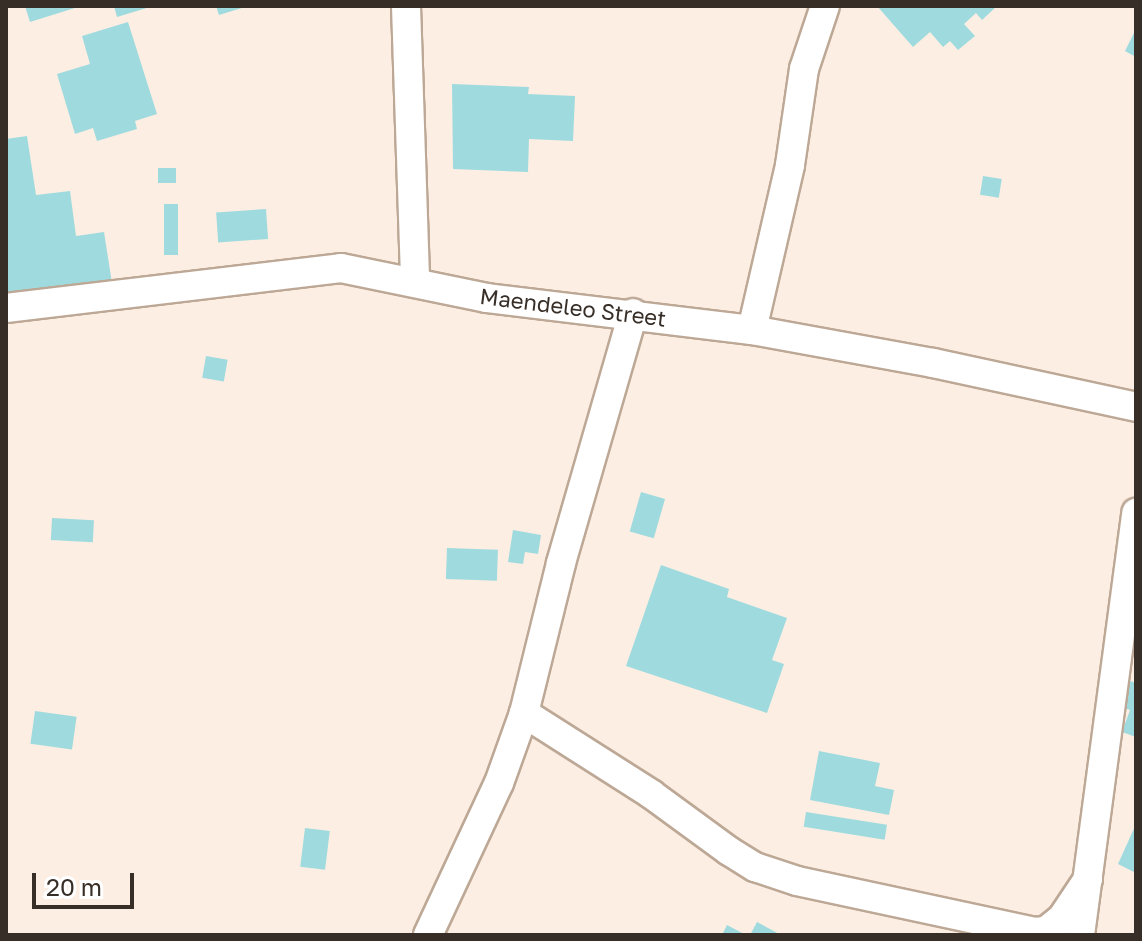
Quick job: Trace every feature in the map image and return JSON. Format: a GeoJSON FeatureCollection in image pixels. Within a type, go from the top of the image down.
{"type":"FeatureCollection","features":[{"type":"Feature","properties":{"kind":"street"},"geometry":{"type":"LineString","coordinates":[[406,6],[415,281]]}},
{"type":"Feature","properties":{"kind":"street"},"geometry":{"type":"LineString","coordinates":[[752,330],[790,165],[804,69],[825,6]]}},
{"type":"Feature","properties":{"kind":"street","name":"Maendeleo Street"},"geometry":{"type":"LineString","coordinates":[[6,308],[341,268],[487,298],[633,313],[752,330],[933,363],[1136,407]]}},
{"type":"Feature","properties":{"kind":"street"},"geometry":{"type":"LineString","coordinates":[[428,935],[499,783],[524,713],[561,563],[633,313]]}},
{"type":"Feature","properties":{"kind":"street"},"geometry":{"type":"LineString","coordinates":[[1080,935],[1136,513]]}},
{"type":"Feature","properties":{"kind":"street"},"geometry":{"type":"LineString","coordinates":[[524,713],[651,794],[729,851],[755,867],[797,881],[1034,932],[1046,931],[1062,918],[1088,879]]}},
{"type":"Feature","properties":{"kind":"building"},"geometry":{"type":"Polygon","coordinates":[[[25,6],[78,6],[78,7],[30,22],[25,6]]]}},
{"type":"Feature","properties":{"kind":"building"},"geometry":{"type":"Polygon","coordinates":[[[114,6],[150,6],[150,7],[117,17],[114,6]]]}},
{"type":"Feature","properties":{"kind":"building"},"geometry":{"type":"Polygon","coordinates":[[[216,6],[245,6],[245,7],[219,15],[216,6]]]}},
{"type":"Feature","properties":{"kind":"building"},"geometry":{"type":"Polygon","coordinates":[[[877,6],[997,6],[982,20],[976,13],[964,24],[975,36],[958,50],[950,41],[943,47],[930,32],[913,47],[877,6]]]}},
{"type":"Feature","properties":{"kind":"building"},"geometry":{"type":"Polygon","coordinates":[[[128,22],[157,114],[135,121],[137,129],[97,141],[93,128],[75,134],[57,74],[90,64],[82,36],[128,22]]]}},
{"type":"Feature","properties":{"kind":"building"},"geometry":{"type":"Polygon","coordinates":[[[1136,29],[1136,57],[1125,51],[1136,29]]]}},
{"type":"Feature","properties":{"kind":"building"},"geometry":{"type":"Polygon","coordinates":[[[452,84],[529,87],[528,94],[575,96],[573,141],[529,139],[528,172],[453,169],[452,84]]]}},
{"type":"Feature","properties":{"kind":"building"},"geometry":{"type":"Polygon","coordinates":[[[27,136],[36,195],[70,191],[76,236],[104,232],[112,283],[6,298],[6,139],[27,136]]]}},
{"type":"Feature","properties":{"kind":"building"},"geometry":{"type":"Polygon","coordinates":[[[158,168],[176,168],[176,183],[158,183],[158,168]]]}},
{"type":"Feature","properties":{"kind":"building"},"geometry":{"type":"Polygon","coordinates":[[[983,176],[1002,179],[999,198],[980,195],[983,176]]]}},
{"type":"Feature","properties":{"kind":"building"},"geometry":{"type":"Polygon","coordinates":[[[164,204],[178,204],[178,255],[164,255],[164,204]]]}},
{"type":"Feature","properties":{"kind":"building"},"geometry":{"type":"Polygon","coordinates":[[[266,209],[268,239],[218,242],[216,212],[266,209]]]}},
{"type":"Feature","properties":{"kind":"building"},"geometry":{"type":"Polygon","coordinates":[[[206,356],[228,360],[224,381],[202,378],[206,356]]]}},
{"type":"Feature","properties":{"kind":"building"},"geometry":{"type":"Polygon","coordinates":[[[641,492],[665,499],[654,538],[630,531],[641,492]]]}},
{"type":"Feature","properties":{"kind":"building"},"geometry":{"type":"Polygon","coordinates":[[[52,518],[94,520],[93,542],[51,540],[52,518]]]}},
{"type":"Feature","properties":{"kind":"building"},"geometry":{"type":"Polygon","coordinates":[[[513,530],[541,535],[538,554],[525,552],[523,564],[508,562],[513,530]]]}},
{"type":"Feature","properties":{"kind":"building"},"geometry":{"type":"Polygon","coordinates":[[[447,548],[498,550],[497,581],[446,579],[447,548]]]}},
{"type":"Feature","properties":{"kind":"building"},"geometry":{"type":"Polygon","coordinates":[[[661,565],[729,589],[727,597],[787,618],[772,660],[784,664],[767,713],[626,666],[661,565]]]}},
{"type":"Feature","properties":{"kind":"building"},"geometry":{"type":"Polygon","coordinates":[[[1124,679],[1136,683],[1136,737],[1122,732],[1130,710],[1115,705],[1124,679]]]}},
{"type":"Feature","properties":{"kind":"building"},"geometry":{"type":"Polygon","coordinates":[[[35,711],[77,717],[72,750],[30,744],[35,711]]]}},
{"type":"Feature","properties":{"kind":"building"},"geometry":{"type":"Polygon","coordinates":[[[819,751],[880,763],[875,786],[894,790],[889,815],[810,800],[819,751]]]}},
{"type":"Feature","properties":{"kind":"building"},"geometry":{"type":"Polygon","coordinates":[[[806,812],[887,825],[885,840],[804,827],[806,812]]]}},
{"type":"Feature","properties":{"kind":"building"},"geometry":{"type":"Polygon","coordinates":[[[1136,824],[1136,873],[1118,864],[1136,824]]]}},
{"type":"Feature","properties":{"kind":"building"},"geometry":{"type":"Polygon","coordinates":[[[305,828],[330,831],[325,870],[300,867],[305,828]]]}},
{"type":"Feature","properties":{"kind":"building"},"geometry":{"type":"Polygon","coordinates":[[[757,922],[781,935],[750,935],[757,922]]]}},
{"type":"Feature","properties":{"kind":"building"},"geometry":{"type":"Polygon","coordinates":[[[727,925],[746,935],[722,935],[727,925]]]}}]}
